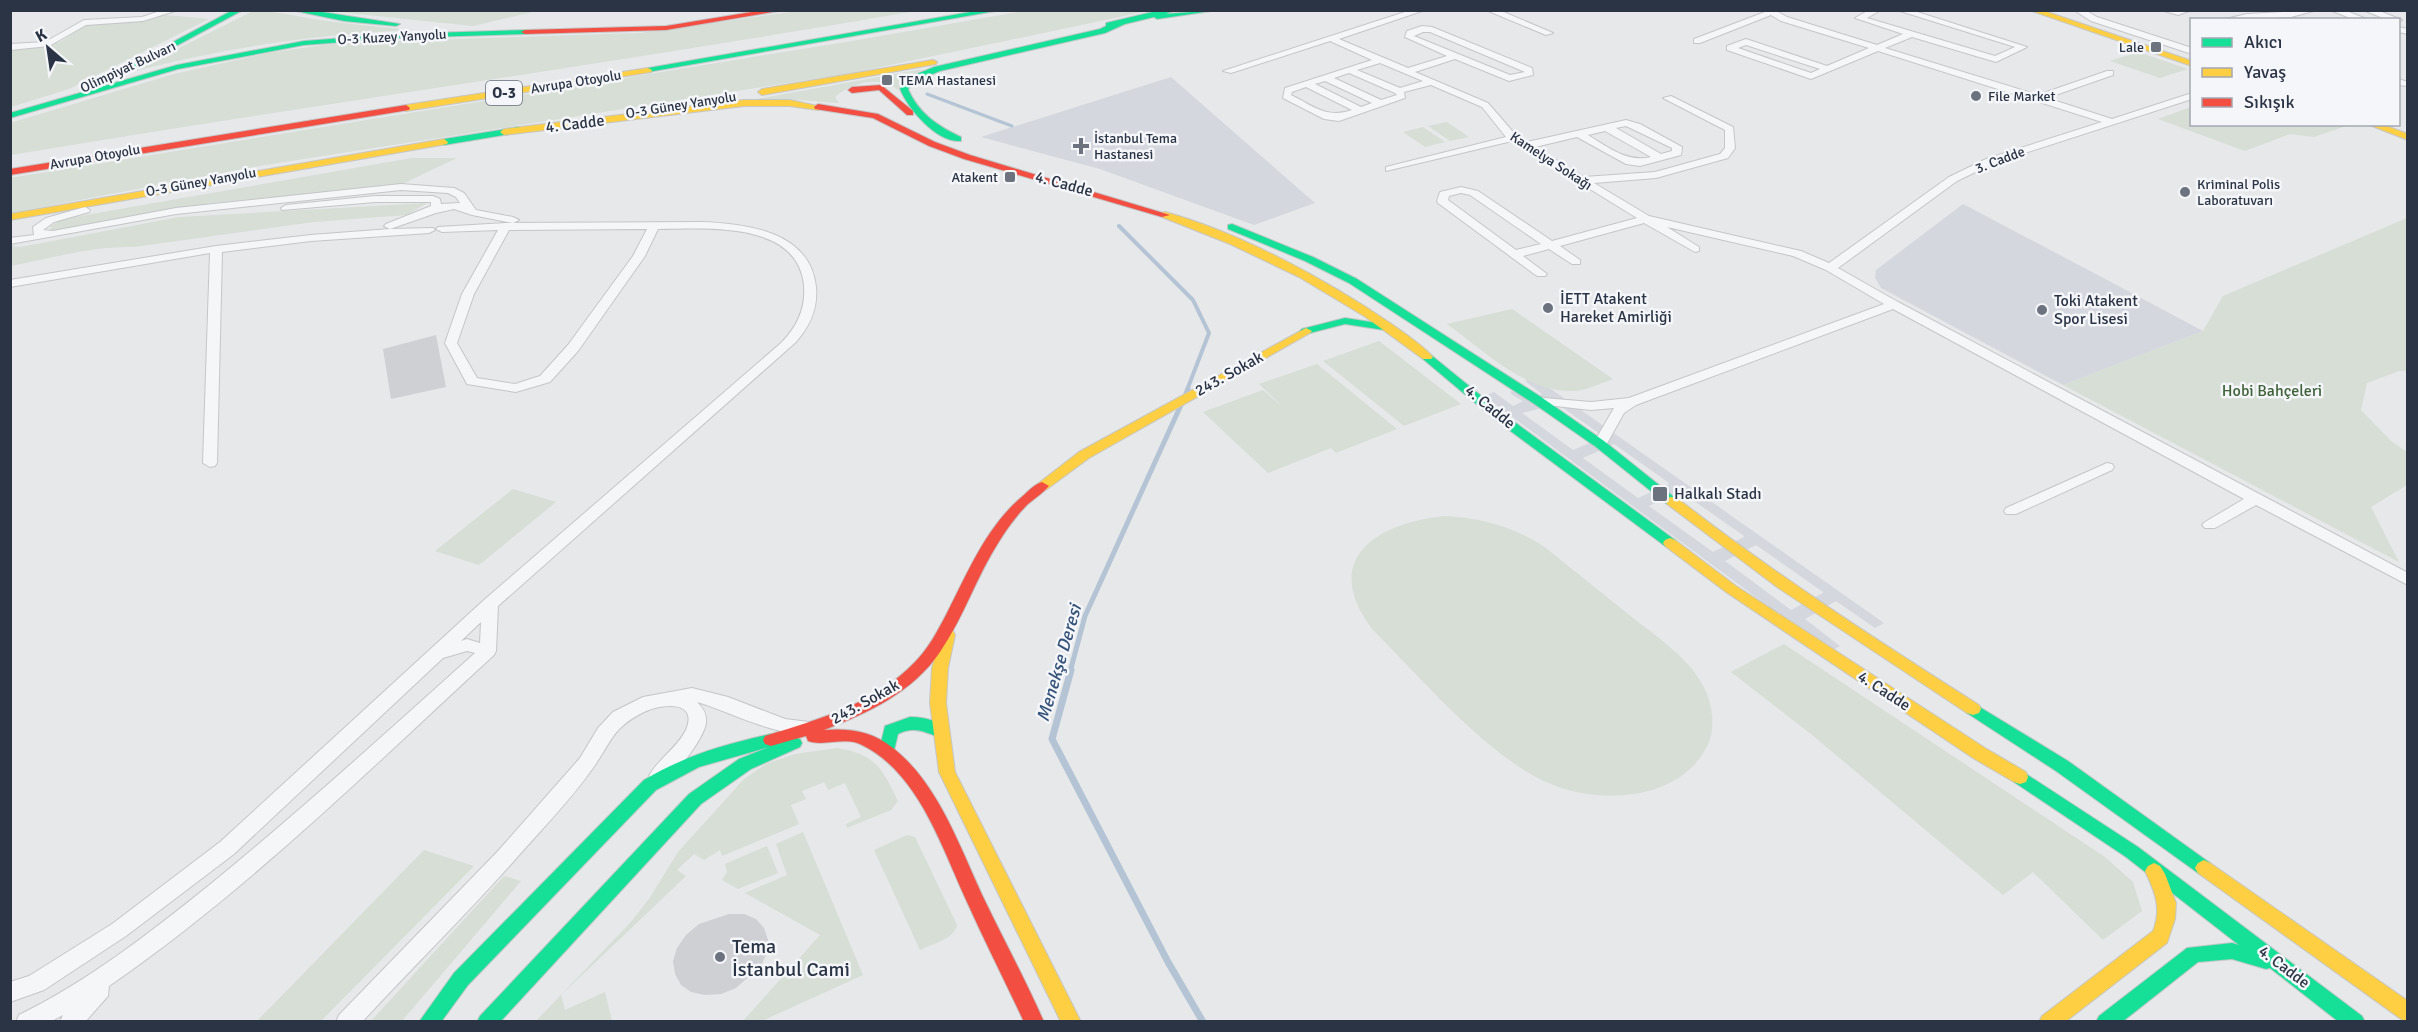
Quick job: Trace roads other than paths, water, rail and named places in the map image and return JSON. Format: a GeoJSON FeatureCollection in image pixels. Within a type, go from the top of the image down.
{"type":"FeatureCollection","features":[{"type":"Feature","properties":{"kind":"main road","name":"Olimpiyat Bulvarı"},"geometry":{"type":"LineString","coordinates":[[10,111],[100,83],[240,10]]}},
{"type":"Feature","properties":{"kind":"main road"},"geometry":{"type":"LineString","coordinates":[[294,10],[344,20],[517,33]]}},
{"type":"Feature","properties":{"kind":"main road","name":"O-3 Kuzey Yanyolu"},"geometry":{"type":"LineString","coordinates":[[10,116],[177,67],[263,49],[349,38],[666,28],[782,10]]}},
{"type":"Feature","properties":{"kind":"main road","name":"Avrupa Otoyolu"},"geometry":{"type":"LineString","coordinates":[[10,162],[286,116],[719,51],[952,10]]}},
{"type":"Feature","properties":{"kind":"main road","name":"Avrupa Otoyolu"},"geometry":{"type":"LineString","coordinates":[[10,172],[289,125],[775,50],[998,10]]}},
{"type":"Feature","properties":{"kind":"main road","name":"O-3 Güney Yanyolu"},"geometry":{"type":"LineString","coordinates":[[10,217],[235,176],[850,78],[1172,10]]}},
{"type":"Feature","properties":{"kind":"main road"},"geometry":{"type":"LineString","coordinates":[[1140,18],[1215,10]]}},
{"type":"Feature","properties":{"kind":"main road"},"geometry":{"type":"LineString","coordinates":[[2032,10],[2190,63]]}},
{"type":"Feature","properties":{"kind":"main road","name":"4. Cadde"},"geometry":{"type":"LineString","coordinates":[[1041,164],[961,140],[927,123],[906,96],[904,89],[921,75],[944,67],[1102,31],[1122,22]]}},
{"type":"Feature","properties":{"kind":"main road"},"geometry":{"type":"LineString","coordinates":[[874,116],[849,103],[843,96],[864,87],[884,88],[906,110],[927,123]]}},
{"type":"Feature","properties":{"kind":"main road","name":"4. Cadde"},"geometry":{"type":"LineString","coordinates":[[504,132],[744,103],[809,105],[874,116],[932,144],[967,157],[1095,192],[1176,219],[1227,240],[1348,300],[1395,330],[1497,414],[1731,589],[1902,703],[2032,784],[2150,866],[2355,1022]]}},
{"type":"Feature","properties":{"kind":"main road"},"geometry":{"type":"LineString","coordinates":[[2377,126],[2408,137]]}},
{"type":"Feature","properties":{"kind":"main road"},"geometry":{"type":"LineString","coordinates":[[10,226],[235,176]]}},
{"type":"Feature","properties":{"kind":"main road","name":"4. Cadde"},"geometry":{"type":"LineString","coordinates":[[1129,189],[1231,227],[1337,272],[1537,400],[1600,444],[1737,553],[1813,608],[2062,766],[2407,1012]]}},
{"type":"Feature","properties":{"kind":"main road"},"geometry":{"type":"LineString","coordinates":[[1306,331],[1340,310],[1348,300],[1344,280],[1337,272]]}},
{"type":"Feature","properties":{"kind":"main road"},"geometry":{"type":"LineString","coordinates":[[1306,331],[1327,306],[1311,281]]}},
{"type":"Feature","properties":{"kind":"main road"},"geometry":{"type":"LineString","coordinates":[[1306,331],[1345,321],[1364,322],[1395,330]]}},
{"type":"Feature","properties":{"kind":"main road","name":"243. Sokak"},"geometry":{"type":"LineString","coordinates":[[429,1022],[461,979],[651,785],[673,770],[715,753],[815,732],[891,690],[921,666],[935,648],[992,537],[1034,491],[1084,455],[1306,331]]}},
{"type":"Feature","properties":{"kind":"main road"},"geometry":{"type":"LineString","coordinates":[[1497,414],[1537,400]]}},
{"type":"Feature","properties":{"kind":"main road"},"geometry":{"type":"LineString","coordinates":[[1558,461],[1600,444]]}},
{"type":"Feature","properties":{"kind":"main road"},"geometry":{"type":"LineString","coordinates":[[963,596],[942,652],[939,731],[947,772],[1071,1022]]}},
{"type":"Feature","properties":{"kind":"main road","name":"243. Sokak"},"geometry":{"type":"LineString","coordinates":[[487,1022],[695,799],[745,764],[815,732],[881,706],[909,688],[928,671],[942,652]]}},
{"type":"Feature","properties":{"kind":"main road"},"geometry":{"type":"LineString","coordinates":[[886,751],[891,730],[901,724],[914,721],[926,723],[939,731]]}},
{"type":"Feature","properties":{"kind":"main road"},"geometry":{"type":"LineString","coordinates":[[815,732],[868,739],[886,751],[918,789],[930,809],[1034,1022]]}},
{"type":"Feature","properties":{"kind":"main road"},"geometry":{"type":"LineString","coordinates":[[2049,1022],[2160,936],[2170,919],[2167,895],[2150,866]]}},
{"type":"Feature","properties":{"kind":"main road"},"geometry":{"type":"LineString","coordinates":[[2106,1022],[2194,954],[2209,951],[2232,951],[2259,958],[2293,974]]}},
{"type":"Feature","properties":{"kind":"street"},"geometry":{"type":"LineString","coordinates":[[10,47],[46,44],[84,22],[143,19],[174,10]]}},
{"type":"Feature","properties":{"kind":"street"},"geometry":{"type":"LineString","coordinates":[[1228,71],[1421,10]]}},
{"type":"Feature","properties":{"kind":"street"},"geometry":{"type":"LineString","coordinates":[[1490,10],[1549,33]]}},
{"type":"Feature","properties":{"kind":"street"},"geometry":{"type":"LineString","coordinates":[[1877,10],[1859,18],[1996,59],[2023,46],[1901,10]]}},
{"type":"Feature","properties":{"kind":"street"},"geometry":{"type":"LineString","coordinates":[[2078,10],[2094,19],[2190,50]]}},
{"type":"Feature","properties":{"kind":"street"},"geometry":{"type":"LineString","coordinates":[[2164,10],[2178,13],[2188,10]]}},
{"type":"Feature","properties":{"kind":"street"},"geometry":{"type":"LineString","coordinates":[[2232,18],[2295,16],[2313,10]]}},
{"type":"Feature","properties":{"kind":"street"},"geometry":{"type":"LineString","coordinates":[[2334,10],[2359,18]]}},
{"type":"Feature","properties":{"kind":"street"},"geometry":{"type":"LineString","coordinates":[[2344,13],[2354,10]]}},
{"type":"Feature","properties":{"kind":"street"},"geometry":{"type":"LineString","coordinates":[[2367,10],[2392,18]]}},
{"type":"Feature","properties":{"kind":"street"},"geometry":{"type":"LineString","coordinates":[[1697,41],[1772,11],[1876,48],[2113,122]]}},
{"type":"Feature","properties":{"kind":"street"},"geometry":{"type":"LineString","coordinates":[[1828,69],[1746,42],[1730,48],[1811,76],[1828,69],[1876,48],[1941,22]]}},
{"type":"Feature","properties":{"kind":"street"},"geometry":{"type":"LineString","coordinates":[[1406,72],[1456,56],[1509,78],[1530,73],[1529,70],[1432,30],[1422,29],[1410,33],[1409,37],[1456,56]]}},
{"type":"Feature","properties":{"kind":"street","name":"Kamelya Sokağı"},"geometry":{"type":"LineString","coordinates":[[1332,39],[1485,105],[1496,114],[1513,138],[1578,180],[1695,249]]}},
{"type":"Feature","properties":{"kind":"street"},"geometry":{"type":"LineString","coordinates":[[1349,70],[1399,91],[1402,96],[1339,118],[1327,117],[1286,96],[1288,90],[1308,84],[1349,70],[1380,60]]}},
{"type":"Feature","properties":{"kind":"street"},"geometry":{"type":"LineString","coordinates":[[2037,99],[2110,73]]}},
{"type":"Feature","properties":{"kind":"street"},"geometry":{"type":"LineString","coordinates":[[1326,78],[1381,104]]}},
{"type":"Feature","properties":{"kind":"street"},"geometry":{"type":"LineString","coordinates":[[1399,91],[1431,82]]}},
{"type":"Feature","properties":{"kind":"street"},"geometry":{"type":"LineString","coordinates":[[1308,84],[1361,111]]}},
{"type":"Feature","properties":{"kind":"street","name":"3. Cadde"},"geometry":{"type":"LineString","coordinates":[[1830,268],[1953,179],[1989,161],[2190,97]]}},
{"type":"Feature","properties":{"kind":"street"},"geometry":{"type":"LineString","coordinates":[[1578,180],[1622,179],[1664,172],[1724,156],[1730,148],[1730,129],[1668,98]]}},
{"type":"Feature","properties":{"kind":"street"},"geometry":{"type":"LineString","coordinates":[[1525,146],[1626,123],[1637,126],[1677,147],[1677,153],[1645,162],[1626,161],[1581,135]]}},
{"type":"Feature","properties":{"kind":"street"},"geometry":{"type":"LineString","coordinates":[[1608,128],[1661,158]]}},
{"type":"Feature","properties":{"kind":"street"},"geometry":{"type":"LineString","coordinates":[[1390,169],[1513,138]]}},
{"type":"Feature","properties":{"kind":"street"},"geometry":{"type":"LineString","coordinates":[[1645,162],[1664,172]]}},
{"type":"Feature","properties":{"kind":"street"},"geometry":{"type":"LineString","coordinates":[[10,241],[190,210],[401,187],[450,189],[460,195],[471,210]]}},
{"type":"Feature","properties":{"kind":"street"},"geometry":{"type":"LineString","coordinates":[[1541,274],[1442,201],[1444,194],[1461,190],[1474,193],[1576,262]]}},
{"type":"Feature","properties":{"kind":"street"},"geometry":{"type":"LineString","coordinates":[[317,207],[333,198],[336,193]]}},
{"type":"Feature","properties":{"kind":"street"},"geometry":{"type":"LineString","coordinates":[[190,210],[317,207],[375,200],[433,199],[436,201],[436,207],[424,214],[417,223],[429,230]]}},
{"type":"Feature","properties":{"kind":"street"},"geometry":{"type":"LineString","coordinates":[[349,236],[451,206],[545,225]]}},
{"type":"Feature","properties":{"kind":"street"},"geometry":{"type":"LineString","coordinates":[[74,231],[45,234],[38,233],[37,229],[50,220],[85,210]]}},
{"type":"Feature","properties":{"kind":"street"},"geometry":{"type":"LineString","coordinates":[[442,229],[464,222],[471,210]]}},
{"type":"Feature","properties":{"kind":"street"},"geometry":{"type":"LineString","coordinates":[[1516,254],[1646,219],[1797,254],[1830,268],[1894,305],[2408,580]]}},
{"type":"Feature","properties":{"kind":"street"},"geometry":{"type":"LineString","coordinates":[[506,226],[468,294],[451,343],[464,372],[472,381],[516,388],[545,379],[566,356],[639,256],[655,225]]}},
{"type":"Feature","properties":{"kind":"street"},"geometry":{"type":"LineString","coordinates":[[10,284],[216,249],[349,236],[506,226],[655,225],[737,228],[769,235],[783,243],[806,265],[809,274],[810,308],[802,329],[743,385],[685,431],[490,604],[227,848],[119,930],[36,983],[10,992]]}},
{"type":"Feature","properties":{"kind":"street"},"geometry":{"type":"LineString","coordinates":[[210,463],[216,249]]}},
{"type":"Feature","properties":{"kind":"street"},"geometry":{"type":"LineString","coordinates":[[1600,444],[1618,411],[1631,402],[1894,305]]}},
{"type":"Feature","properties":{"kind":"street"},"geometry":{"type":"LineString","coordinates":[[1537,400],[1591,406],[1631,402]]}},
{"type":"Feature","properties":{"kind":"street"},"geometry":{"type":"LineString","coordinates":[[2011,511],[2107,467]]}},
{"type":"Feature","properties":{"kind":"street"},"geometry":{"type":"LineString","coordinates":[[2210,525],[2255,499]]}},
{"type":"Feature","properties":{"kind":"street"},"geometry":{"type":"LineString","coordinates":[[27,1022],[62,1006],[112,975],[259,857],[488,651],[490,604]]}},
{"type":"Feature","properties":{"kind":"street"},"geometry":{"type":"LineString","coordinates":[[436,655],[467,645],[488,651]]}},
{"type":"Feature","properties":{"kind":"street"},"geometry":{"type":"LineString","coordinates":[[347,1022],[505,856],[586,763],[604,733],[619,717],[635,707],[667,696],[692,694],[722,702],[784,726],[815,732]]}},
{"type":"Feature","properties":{"kind":"street"},"geometry":{"type":"LineString","coordinates":[[651,785],[691,738],[698,725],[698,714],[693,706],[667,696]]}},
{"type":"Feature","properties":{"kind":"street"},"geometry":{"type":"LineString","coordinates":[[71,1022],[112,975]]}},
{"type":"Feature","properties":{"kind":"waterway","name":"Menekşe Deresi"},"geometry":{"type":"LineString","coordinates":[[927,94],[1012,126]]}},
{"type":"Feature","properties":{"kind":"waterway","name":"Menekşe Deresi"},"geometry":{"type":"LineString","coordinates":[[1119,226],[1193,300],[1209,333],[1187,390]]}},
{"type":"Feature","properties":{"kind":"waterway","name":"Menekşe Deresi"},"geometry":{"type":"LineString","coordinates":[[1186,393],[1188,389]]}},
{"type":"Feature","properties":{"kind":"waterway","name":"Menekşe Deresi"},"geometry":{"type":"LineString","coordinates":[[1070,672],[1085,616],[1181,405]]}},
{"type":"Feature","properties":{"kind":"waterway","name":"Menekşe Deresi"},"geometry":{"type":"LineString","coordinates":[[1071,670],[1052,739],[1168,962],[1203,1022]]}},
{"type":"Feature","properties":{"kind":"place","name":"Lale"},"geometry":{"type":"Point","coordinates":[2156,47]}},
{"type":"Feature","properties":{"kind":"place","name":"TEMA Hastanesi"},"geometry":{"type":"Point","coordinates":[887,80]}},
{"type":"Feature","properties":{"kind":"place","name":"File Market"},"geometry":{"type":"Point","coordinates":[1976,96]}},
{"type":"Feature","properties":{"kind":"place","name":"İstanbul Tema Hastanesi"},"geometry":{"type":"Point","coordinates":[1081,146]}},
{"type":"Feature","properties":{"kind":"place","name":"Atakent"},"geometry":{"type":"Point","coordinates":[1010,177]}},
{"type":"Feature","properties":{"kind":"place","name":"Kriminal Polis Laboratuvarı"},"geometry":{"type":"Point","coordinates":[2185,192]}},
{"type":"Feature","properties":{"kind":"place","name":"İETT Atakent Hareket Amirliği"},"geometry":{"type":"Point","coordinates":[1548,308]}},
{"type":"Feature","properties":{"kind":"place","name":"Toki Atakent Spor Lisesi"},"geometry":{"type":"Point","coordinates":[2042,310]}},
{"type":"Feature","properties":{"kind":"place","name":"Halkalı Stadı"},"geometry":{"type":"Point","coordinates":[1660,494]}},
{"type":"Feature","properties":{"kind":"place","name":"Tema İstanbul Cami"},"geometry":{"type":"Point","coordinates":[720,957]}},
{"type":"Feature","properties":{"kind":"park label","name":"Hobi Bahçeleri"},"geometry":{"type":"Point","coordinates":[2272,391]}}]}
